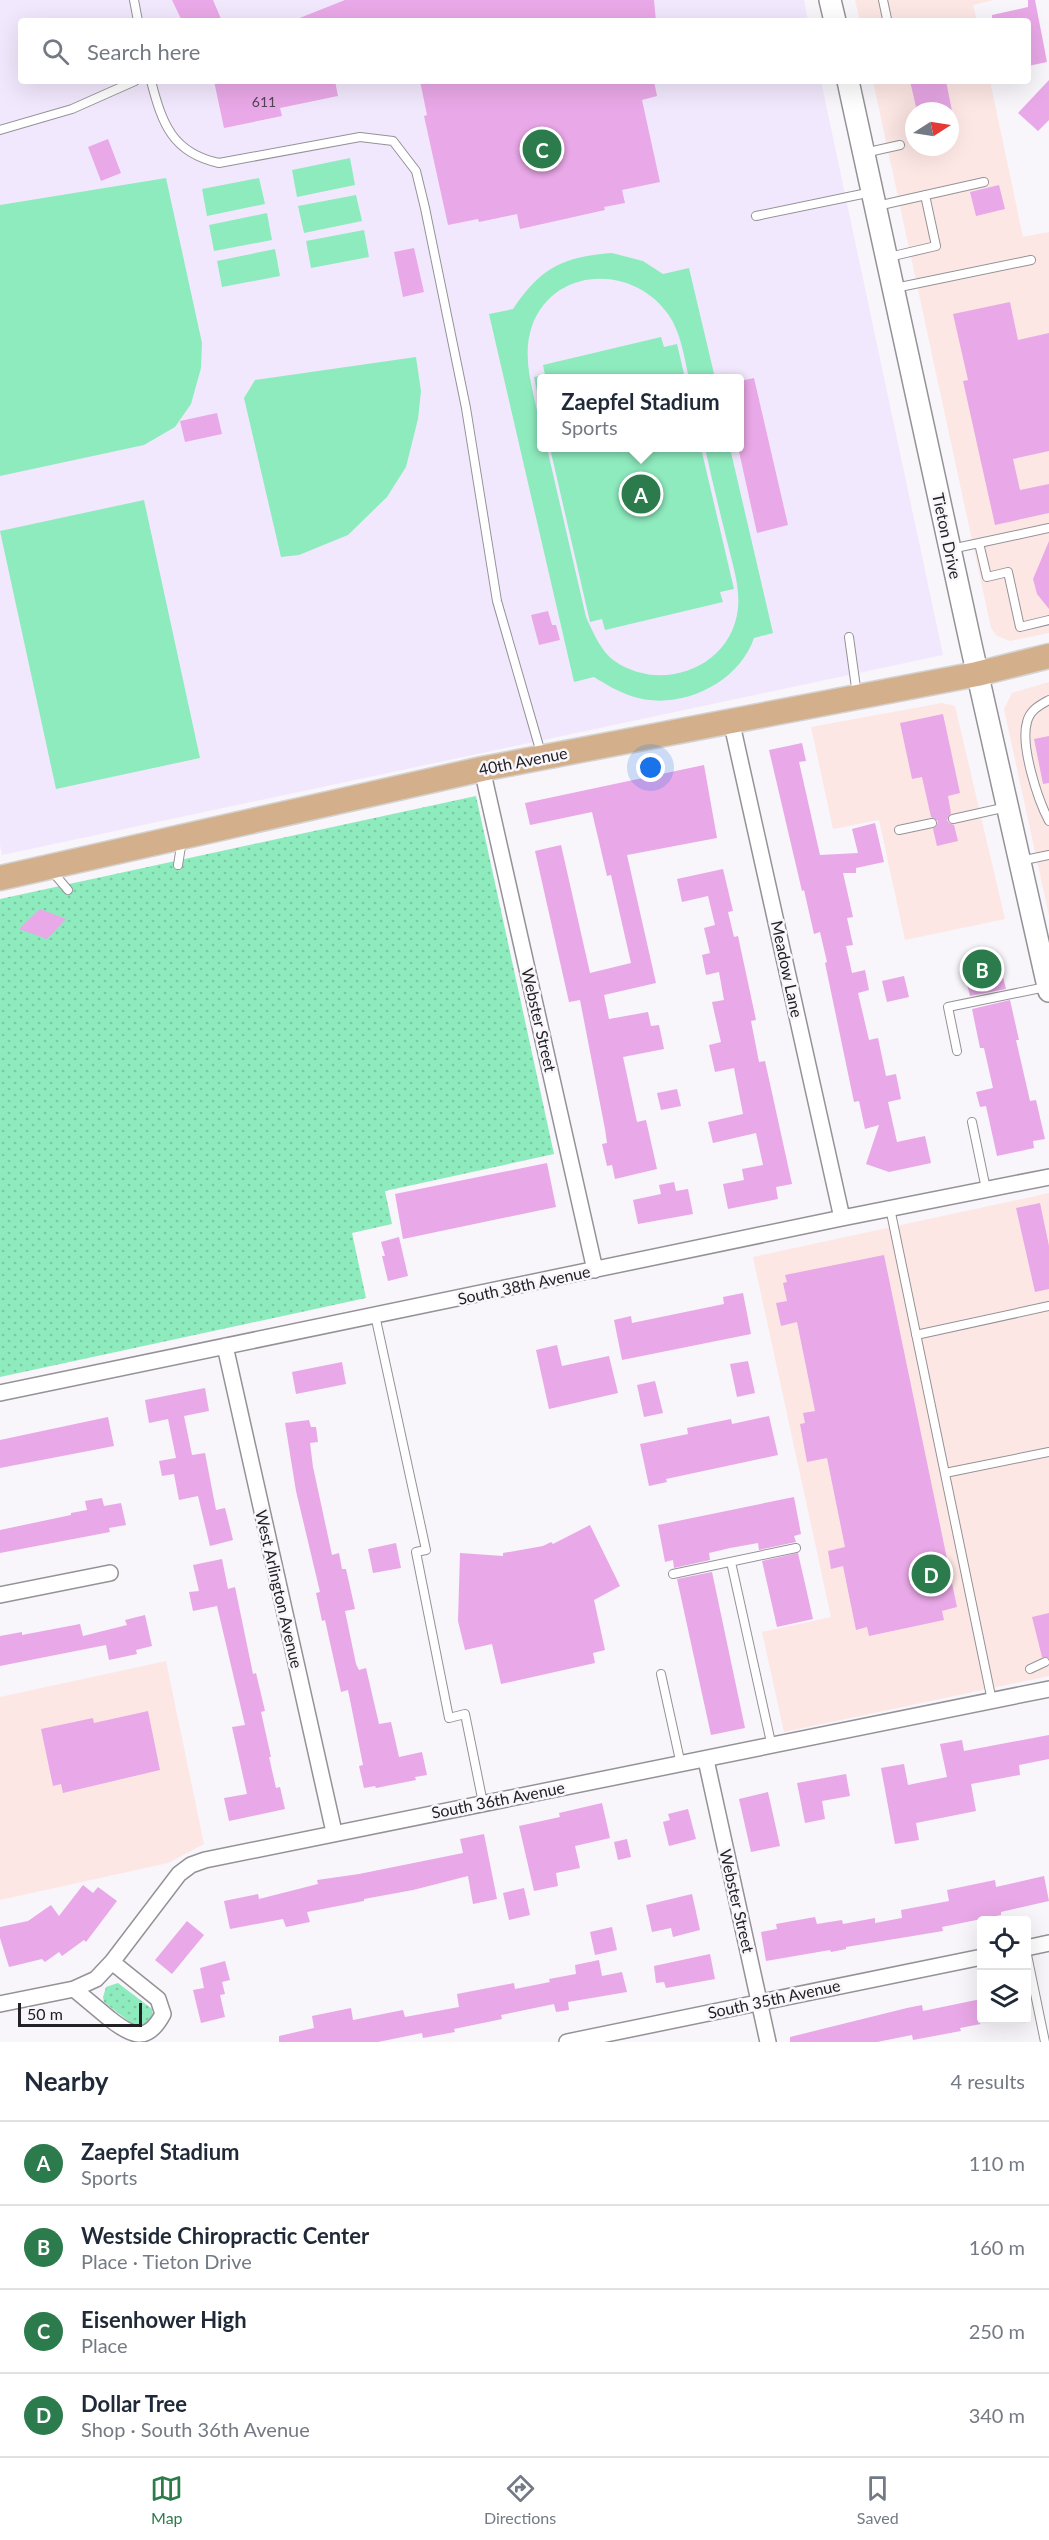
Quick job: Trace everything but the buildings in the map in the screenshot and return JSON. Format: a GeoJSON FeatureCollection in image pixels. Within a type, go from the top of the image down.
{"type":"FeatureCollection","features":[{"type":"Feature","properties":{"kind":"main road"},"geometry":{"type":"LineString","coordinates":[[830,0],[834,18]]}},
{"type":"Feature","properties":{"kind":"main road","name":"Tieton Drive"},"geometry":{"type":"LineString","coordinates":[[849,84],[1006,807],[1048,989]]}},
{"type":"Feature","properties":{"kind":"main road","name":"40th Avenue"},"geometry":{"type":"LineString","coordinates":[[0,878],[482,769],[977,674],[1049,656]]}},
{"type":"Feature","properties":{"kind":"street","name":"Meadow Lane"},"geometry":{"type":"LineString","coordinates":[[731,720],[842,1218]]}},
{"type":"Feature","properties":{"kind":"street","name":"Webster Street"},"geometry":{"type":"LineString","coordinates":[[482,769],[595,1270]]}},
{"type":"Feature","properties":{"kind":"street","name":"South 38th Avenue"},"geometry":{"type":"LineString","coordinates":[[0,1393],[1049,1177]]}},
{"type":"Feature","properties":{"kind":"street","name":"West Arlington Avenue"},"geometry":{"type":"LineString","coordinates":[[225,1346],[334,1832]]}},
{"type":"Feature","properties":{"kind":"street"},"geometry":{"type":"LineString","coordinates":[[0,1595],[110,1573]]}},
{"type":"Feature","properties":{"kind":"street","name":"South 36th Avenue"},"geometry":{"type":"LineString","coordinates":[[0,2004],[74,1989],[96,1979],[112,1962],[179,1874],[191,1865],[205,1860],[334,1832],[772,1747],[1049,1689]]}},
{"type":"Feature","properties":{"kind":"street","name":"Webster Street"},"geometry":{"type":"LineString","coordinates":[[706,1760],[768,2042]]}},
{"type":"Feature","properties":{"kind":"street"},"geometry":{"type":"LineString","coordinates":[[1031,1948],[1049,1943]]}},
{"type":"Feature","properties":{"kind":"street","name":"South 35th Avenue"},"geometry":{"type":"LineString","coordinates":[[567,2042],[977,1958]]}},
{"type":"Feature","properties":{"kind":"street"},"geometry":{"type":"LineString","coordinates":[[74,1989],[132,2037],[145,2037],[157,2030],[163,2014],[158,1999],[112,1962]]}},
{"type":"Feature","properties":{"kind":"lane"},"geometry":{"type":"LineString","coordinates":[[134,0],[137,18]]}},
{"type":"Feature","properties":{"kind":"lane"},"geometry":{"type":"LineString","coordinates":[[883,0],[887,18]]}},
{"type":"Feature","properties":{"kind":"lane"},"geometry":{"type":"LineString","coordinates":[[0,130],[72,109],[128,84]]}},
{"type":"Feature","properties":{"kind":"lane"},"geometry":{"type":"LineString","coordinates":[[152,84],[160,117],[172,138],[201,159],[219,162],[360,136],[393,141],[416,171],[426,208],[466,408],[497,601],[542,758]]}},
{"type":"Feature","properties":{"kind":"lane"},"geometry":{"type":"LineString","coordinates":[[864,153],[900,145]]}},
{"type":"Feature","properties":{"kind":"lane"},"geometry":{"type":"LineString","coordinates":[[756,216],[874,199],[925,195],[984,182]]}},
{"type":"Feature","properties":{"kind":"lane"},"geometry":{"type":"LineString","coordinates":[[886,257],[936,246],[925,195]]}},
{"type":"Feature","properties":{"kind":"lane"},"geometry":{"type":"LineString","coordinates":[[893,289],[1031,260]]}},
{"type":"Feature","properties":{"kind":"lane"},"geometry":{"type":"LineString","coordinates":[[950,549],[1049,528]]}},
{"type":"Feature","properties":{"kind":"lane"},"geometry":{"type":"LineString","coordinates":[[979,543],[987,576],[1008,572],[1020,627],[1049,620]]}},
{"type":"Feature","properties":{"kind":"lane"},"geometry":{"type":"LineString","coordinates":[[849,637],[857,696]]}},
{"type":"Feature","properties":{"kind":"lane"},"geometry":{"type":"LineString","coordinates":[[1049,700],[1034,709],[1027,721],[1026,738],[1036,787],[1049,821]]}},
{"type":"Feature","properties":{"kind":"lane"},"geometry":{"type":"LineString","coordinates":[[952,819],[1006,807]]}},
{"type":"Feature","properties":{"kind":"lane"},"geometry":{"type":"LineString","coordinates":[[899,830],[932,823]]}},
{"type":"Feature","properties":{"kind":"lane"},"geometry":{"type":"LineString","coordinates":[[178,865],[182,837]]}},
{"type":"Feature","properties":{"kind":"lane"},"geometry":{"type":"LineString","coordinates":[[1019,862],[1049,855]]}},
{"type":"Feature","properties":{"kind":"lane"},"geometry":{"type":"LineString","coordinates":[[48,867],[68,890]]}},
{"type":"Feature","properties":{"kind":"lane"},"geometry":{"type":"LineString","coordinates":[[957,1051],[948,1007],[1048,989]]}},
{"type":"Feature","properties":{"kind":"lane"},"geometry":{"type":"LineString","coordinates":[[972,1122],[986,1189]]}},
{"type":"Feature","properties":{"kind":"lane"},"geometry":{"type":"LineString","coordinates":[[890,1208],[992,1701]]}},
{"type":"Feature","properties":{"kind":"lane"},"geometry":{"type":"LineString","coordinates":[[916,1335],[1049,1306]]}},
{"type":"Feature","properties":{"kind":"lane"},"geometry":{"type":"LineString","coordinates":[[375,1316],[426,1550],[416,1552],[449,1718],[465,1714],[483,1803]]}},
{"type":"Feature","properties":{"kind":"lane"},"geometry":{"type":"LineString","coordinates":[[945,1473],[1049,1452]]}},
{"type":"Feature","properties":{"kind":"lane"},"geometry":{"type":"LineString","coordinates":[[673,1574],[796,1548]]}},
{"type":"Feature","properties":{"kind":"lane"},"geometry":{"type":"LineString","coordinates":[[731,1562],[772,1747]]}},
{"type":"Feature","properties":{"kind":"lane"},"geometry":{"type":"LineString","coordinates":[[1030,1670],[1045,1662]]}},
{"type":"Feature","properties":{"kind":"lane"},"geometry":{"type":"LineString","coordinates":[[661,1674],[681,1765]]}},
{"type":"Feature","properties":{"kind":"lane"},"geometry":{"type":"LineString","coordinates":[[1030,1970],[1045,2042]]}},
{"type":"Feature","properties":{"kind":"shaded area"},"geometry":{"type":"Polygon","coordinates":[[[0,0],[804,0],[807,18],[18,18],[18,84],[822,84],[943,655],[2,855],[0,845],[0,0]]]}},
{"type":"Feature","properties":{"kind":"shaded area"},"geometry":{"type":"Polygon","coordinates":[[[855,0],[994,0],[973,5],[976,18],[859,18],[855,0]]]}},
{"type":"Feature","properties":{"kind":"shaded area"},"geometry":{"type":"Polygon","coordinates":[[[874,84],[991,84],[1023,237],[1049,232],[1049,633],[1010,641],[997,636],[991,628],[874,84]]]}},
{"type":"Feature","properties":{"kind":"shaded area"},"geometry":{"type":"Polygon","coordinates":[[[1049,682],[1049,916],[1004,709],[1012,693],[1049,682]]]}},
{"type":"Feature","properties":{"kind":"shaded area"},"geometry":{"type":"Polygon","coordinates":[[[942,703],[955,706],[1005,919],[905,940],[879,820],[833,829],[811,727],[942,703]]]}},
{"type":"Feature","properties":{"kind":"shaded area"},"geometry":{"type":"Polygon","coordinates":[[[1049,1193],[1049,1676],[784,1732],[762,1632],[831,1617],[753,1257],[1049,1193]]]}},
{"type":"Feature","properties":{"kind":"shaded area"},"geometry":{"type":"Polygon","coordinates":[[[166,1661],[204,1844],[168,1863],[0,1900],[0,1697],[166,1661]]]}},
{"type":"Feature","properties":{"kind":"green space"},"geometry":{"type":"Polygon","coordinates":[[[350,158],[355,185],[297,197],[292,170],[350,158]]]}},
{"type":"Feature","properties":{"kind":"green space"},"geometry":{"type":"Polygon","coordinates":[[[166,178],[202,343],[201,368],[191,404],[175,427],[144,445],[0,476],[0,205],[166,178]]]}},
{"type":"Feature","properties":{"kind":"green space"},"geometry":{"type":"Polygon","coordinates":[[[259,178],[265,204],[207,216],[202,189],[259,178]]]}},
{"type":"Feature","properties":{"kind":"green space"},"geometry":{"type":"Polygon","coordinates":[[[356,195],[362,221],[304,233],[298,206],[356,195]]]}},
{"type":"Feature","properties":{"kind":"green space"},"geometry":{"type":"Polygon","coordinates":[[[267,213],[272,240],[214,251],[209,225],[267,213]]]}},
{"type":"Feature","properties":{"kind":"green space"},"geometry":{"type":"Polygon","coordinates":[[[364,230],[369,257],[311,268],[306,241],[364,230]]]}},
{"type":"Feature","properties":{"kind":"green space"},"geometry":{"type":"Polygon","coordinates":[[[275,249],[280,276],[222,287],[217,261],[275,249]]]}},
{"type":"Feature","properties":{"kind":"green space"},"geometry":{"type":"Polygon","coordinates":[[[612,253],[643,261],[663,274],[689,268],[714,374],[688,374],[682,345],[668,314],[653,298],[636,287],[616,280],[595,279],[576,282],[558,292],[543,306],[532,326],[528,341],[528,357],[537,412],[537,452],[548,452],[586,617],[606,653],[616,662],[634,671],[654,675],[674,674],[692,669],[709,659],[723,646],[733,629],[738,608],[738,592],[706,452],[731,452],[773,633],[754,638],[746,655],[720,681],[704,691],[686,697],[649,700],[631,696],[594,677],[574,682],[489,314],[513,309],[533,283],[555,267],[567,261],[612,253]]]}},
{"type":"Feature","properties":{"kind":"green space"},"geometry":{"type":"Polygon","coordinates":[[[661,337],[664,347],[677,344],[684,374],[545,374],[543,365],[661,337]]]}},
{"type":"Feature","properties":{"kind":"green space"},"geometry":{"type":"Polygon","coordinates":[[[416,357],[421,391],[418,419],[406,467],[387,497],[348,535],[299,555],[281,557],[244,398],[255,380],[416,357]]]}},
{"type":"Feature","properties":{"kind":"green space"},"geometry":{"type":"Polygon","coordinates":[[[551,452],[702,452],[734,589],[720,592],[723,602],[605,630],[602,619],[590,622],[551,452]]]}},
{"type":"Feature","properties":{"kind":"green space"},"geometry":{"type":"Polygon","coordinates":[[[144,500],[200,758],[56,789],[0,531],[144,500]]]}},
{"type":"Feature","properties":{"kind":"green space"},"geometry":{"type":"Polygon","coordinates":[[[476,796],[554,1154],[385,1191],[392,1224],[352,1233],[366,1298],[0,1377],[0,899],[476,796]]]}},
{"type":"Feature","properties":{"kind":"green space"},"geometry":{"type":"Polygon","coordinates":[[[118,1983],[152,2009],[153,2019],[145,2028],[136,2027],[104,2002],[106,1987],[118,1983]]]}},
{"type":"Feature","properties":{"kind":"place","name":"Eisenhower High"},"geometry":{"type":"Point","coordinates":[542,149]}},
{"type":"Feature","properties":{"kind":"place","name":"Zaepfel Stadium"},"geometry":{"type":"Point","coordinates":[641,494]}},
{"type":"Feature","properties":{"kind":"place","name":"Westside Chiropractic Center"},"geometry":{"type":"Point","coordinates":[982,969]}},
{"type":"Feature","properties":{"kind":"place","name":"Dollar Tree"},"geometry":{"type":"Point","coordinates":[931,1574]}}]}
